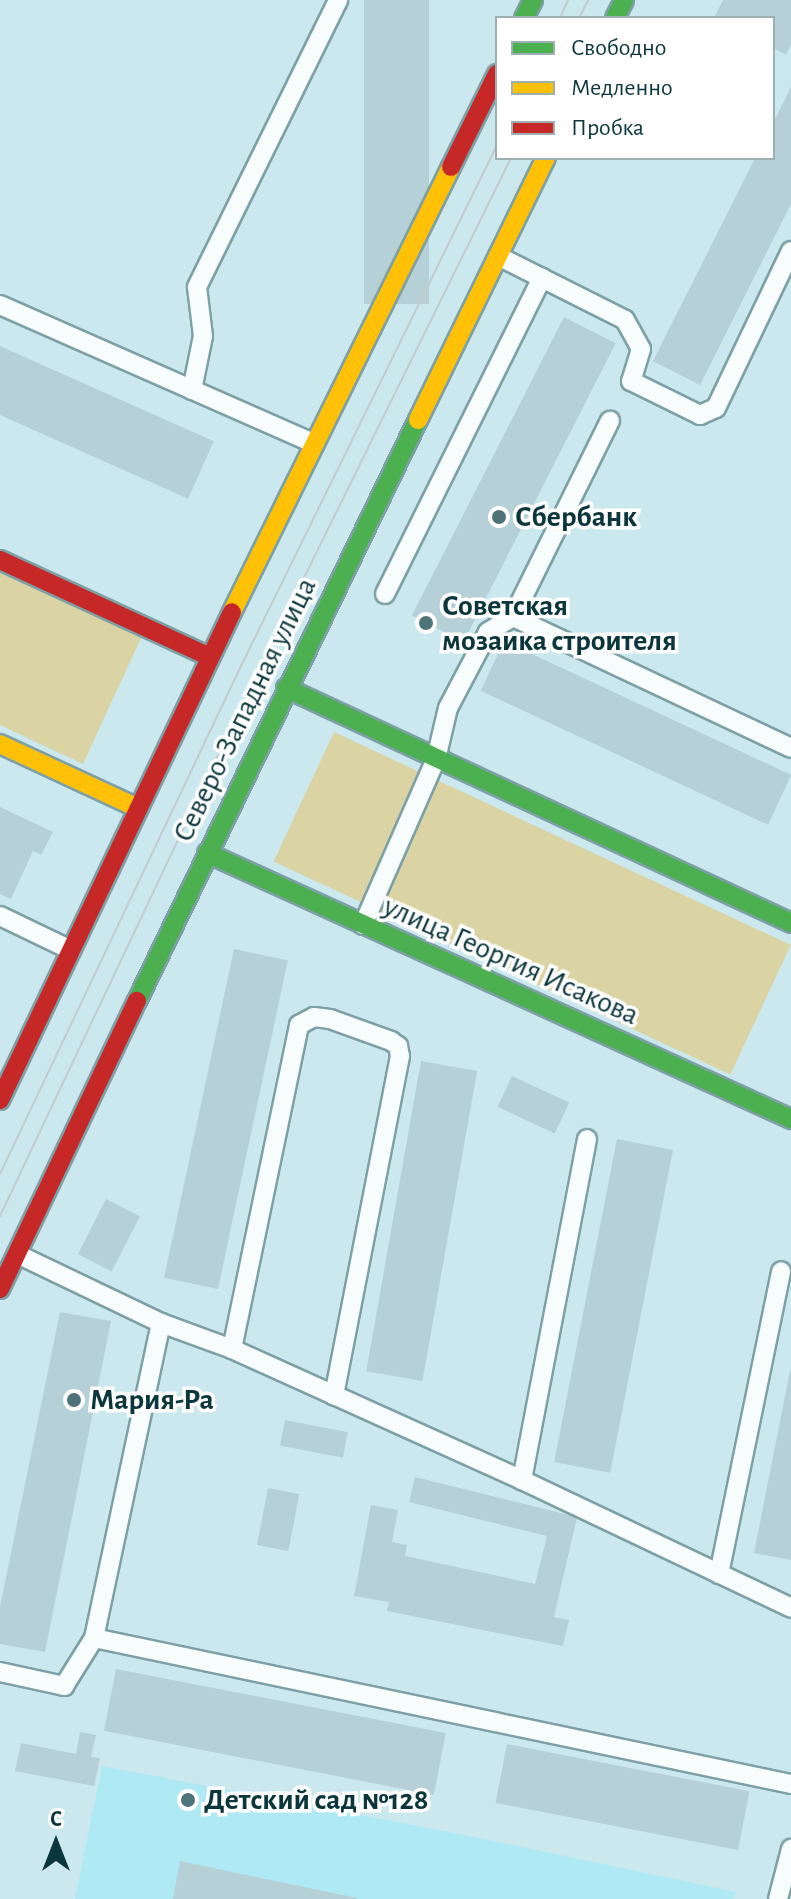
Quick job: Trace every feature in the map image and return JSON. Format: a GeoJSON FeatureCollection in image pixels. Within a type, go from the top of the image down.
{"type":"FeatureCollection","features":[{"type":"Feature","properties":{"kind":"main road","name":"Северо-Западная улица"},"geometry":{"type":"LineString","coordinates":[[0,1100],[210,657],[495,78]]}},
{"type":"Feature","properties":{"kind":"main road","name":"Северо-Западная улица"},"geometry":{"type":"LineString","coordinates":[[0,1289],[286,688],[545,160]]}},
{"type":"Feature","properties":{"kind":"main road"},"geometry":{"type":"LineString","coordinates":[[0,560],[210,657]]}},
{"type":"Feature","properties":{"kind":"main road"},"geometry":{"type":"LineString","coordinates":[[286,688],[791,923]]}},
{"type":"Feature","properties":{"kind":"main road"},"geometry":{"type":"LineString","coordinates":[[0,744],[138,808]]}},
{"type":"Feature","properties":{"kind":"main road","name":"улица Георгия Исакова"},"geometry":{"type":"LineString","coordinates":[[207,853],[791,1119]]}},
{"type":"Feature","properties":{"kind":"lane"},"geometry":{"type":"LineString","coordinates":[[192,390],[203,336],[197,287],[338,0]]}},
{"type":"Feature","properties":{"kind":"lane"},"geometry":{"type":"LineString","coordinates":[[498,256],[625,320],[641,349],[631,381],[700,415],[716,408],[791,251]]}},
{"type":"Feature","properties":{"kind":"lane"},"geometry":{"type":"LineString","coordinates":[[385,594],[542,278]]}},
{"type":"Feature","properties":{"kind":"lane"},"geometry":{"type":"LineString","coordinates":[[0,305],[315,444]]}},
{"type":"Feature","properties":{"kind":"lane"},"geometry":{"type":"LineString","coordinates":[[363,925],[436,759],[448,708],[488,632],[513,617],[610,421]]}},
{"type":"Feature","properties":{"kind":"lane"},"geometry":{"type":"LineString","coordinates":[[513,617],[791,748]]}},
{"type":"Feature","properties":{"kind":"lane"},"geometry":{"type":"LineString","coordinates":[[0,916],[71,950]]}},
{"type":"Feature","properties":{"kind":"lane"},"geometry":{"type":"LineString","coordinates":[[232,1349],[299,1025],[314,1017],[330,1019],[391,1041],[398,1046],[400,1056],[334,1396]]}},
{"type":"Feature","properties":{"kind":"lane"},"geometry":{"type":"LineString","coordinates":[[522,1480],[587,1139]]}},
{"type":"Feature","properties":{"kind":"lane"},"geometry":{"type":"LineString","coordinates":[[17,1254],[161,1323],[232,1349],[522,1480],[791,1608]]}},
{"type":"Feature","properties":{"kind":"lane"},"geometry":{"type":"LineString","coordinates":[[719,1574],[781,1271]]}},
{"type":"Feature","properties":{"kind":"lane"},"geometry":{"type":"LineString","coordinates":[[0,1672],[64,1686],[94,1638],[161,1323]]}},
{"type":"Feature","properties":{"kind":"lane"},"geometry":{"type":"LineString","coordinates":[[94,1638],[791,1784]]}},
{"type":"Feature","properties":{"kind":"lane"},"geometry":{"type":"LineString","coordinates":[[778,1899],[791,1849]]}},
{"type":"Feature","properties":{"kind":"shaded area"},"geometry":{"type":"Polygon","coordinates":[[[0,572],[141,638],[83,764],[0,725],[0,572]]]}},
{"type":"Feature","properties":{"kind":"shaded area"},"geometry":{"type":"Polygon","coordinates":[[[334,732],[791,945],[730,1075],[274,862],[334,732]]]}},
{"type":"Feature","properties":{"kind":"shaded area","name":"Детский сад №128"},"geometry":{"type":"Polygon","coordinates":[[[102,1766],[460,1834],[736,1892],[734,1899],[75,1899],[102,1766]]]}},
{"type":"Feature","properties":{"kind":"building"},"geometry":{"type":"Polygon","coordinates":[[[364,0],[429,0],[429,304],[364,304],[364,0]]]}},
{"type":"Feature","properties":{"kind":"building"},"geometry":{"type":"Polygon","coordinates":[[[723,0],[791,0],[791,44],[786,55],[775,49],[775,16],[715,16],[723,0]]]}},
{"type":"Feature","properties":{"kind":"building"},"geometry":{"type":"Polygon","coordinates":[[[791,87],[791,204],[700,385],[653,361],[754,160],[775,160],[775,119],[791,87]]]}},
{"type":"Feature","properties":{"kind":"building"},"geometry":{"type":"Polygon","coordinates":[[[564,317],[616,343],[464,642],[412,615],[564,317]]]}},
{"type":"Feature","properties":{"kind":"building"},"geometry":{"type":"Polygon","coordinates":[[[0,346],[214,441],[188,499],[0,415],[0,346]]]}},
{"type":"Feature","properties":{"kind":"building"},"geometry":{"type":"Polygon","coordinates":[[[504,641],[791,775],[768,825],[481,691],[504,641]]]}},
{"type":"Feature","properties":{"kind":"building"},"geometry":{"type":"Polygon","coordinates":[[[0,807],[53,832],[41,855],[33,851],[11,899],[0,894],[0,807]]]}},
{"type":"Feature","properties":{"kind":"building"},"geometry":{"type":"Polygon","coordinates":[[[234,949],[288,960],[218,1289],[164,1278],[234,949]]]}},
{"type":"Feature","properties":{"kind":"building"},"geometry":{"type":"Polygon","coordinates":[[[421,1061],[477,1071],[422,1381],[366,1371],[421,1061]]]}},
{"type":"Feature","properties":{"kind":"building"},"geometry":{"type":"Polygon","coordinates":[[[512,1076],[569,1103],[555,1133],[498,1107],[512,1076]]]}},
{"type":"Feature","properties":{"kind":"building"},"geometry":{"type":"Polygon","coordinates":[[[617,1139],[673,1150],[610,1473],[554,1462],[617,1139]]]}},
{"type":"Feature","properties":{"kind":"building"},"geometry":{"type":"Polygon","coordinates":[[[106,1199],[140,1216],[112,1271],[78,1254],[106,1199]]]}},
{"type":"Feature","properties":{"kind":"building"},"geometry":{"type":"Polygon","coordinates":[[[60,1312],[111,1321],[45,1652],[0,1644],[0,1607],[60,1312]]]}},
{"type":"Feature","properties":{"kind":"building"},"geometry":{"type":"Polygon","coordinates":[[[791,1371],[791,1560],[754,1553],[791,1371]]]}},
{"type":"Feature","properties":{"kind":"building"},"geometry":{"type":"Polygon","coordinates":[[[285,1420],[348,1432],[343,1458],[280,1446],[285,1420]]]}},
{"type":"Feature","properties":{"kind":"building"},"geometry":{"type":"Polygon","coordinates":[[[415,1477],[577,1517],[554,1617],[569,1620],[563,1646],[387,1611],[389,1602],[354,1596],[371,1505],[398,1510],[392,1542],[407,1545],[405,1556],[535,1584],[547,1536],[409,1502],[415,1477]]]}},
{"type":"Feature","properties":{"kind":"building"},"geometry":{"type":"Polygon","coordinates":[[[268,1488],[299,1494],[288,1551],[257,1545],[268,1488]]]}},
{"type":"Feature","properties":{"kind":"building"},"geometry":{"type":"Polygon","coordinates":[[[116,1669],[446,1733],[434,1795],[104,1731],[116,1669]]]}},
{"type":"Feature","properties":{"kind":"building"},"geometry":{"type":"Polygon","coordinates":[[[80,1732],[96,1735],[91,1757],[100,1758],[94,1786],[15,1771],[21,1743],[76,1754],[80,1732]]]}},
{"type":"Feature","properties":{"kind":"building"},"geometry":{"type":"Polygon","coordinates":[[[507,1744],[749,1791],[738,1850],[496,1803],[507,1744]]]}},
{"type":"Feature","properties":{"kind":"building"},"geometry":{"type":"Polygon","coordinates":[[[180,1861],[357,1898],[357,1899],[173,1899],[180,1861]]]}},
{"type":"Feature","properties":{"kind":"tram line"},"geometry":{"type":"LineString","coordinates":[[561,16],[568,0]]}},
{"type":"Feature","properties":{"kind":"tram line"},"geometry":{"type":"LineString","coordinates":[[580,16],[588,0]]}},
{"type":"Feature","properties":{"kind":"tram line"},"geometry":{"type":"LineString","coordinates":[[0,1174],[242,664],[495,149]]}},
{"type":"Feature","properties":{"kind":"tram line"},"geometry":{"type":"LineString","coordinates":[[0,1216],[258,671],[510,160]]}},
{"type":"Feature","properties":{"kind":"traffic: fast"},"geometry":{"type":"LineString","coordinates":[[525,16],[533,0]]}},
{"type":"Feature","properties":{"kind":"traffic: fast"},"geometry":{"type":"LineString","coordinates":[[616,16],[624,0]]}},
{"type":"Feature","properties":{"kind":"traffic: fast"},"geometry":{"type":"LineString","coordinates":[[137,1001],[418,420]]}},
{"type":"Feature","properties":{"kind":"traffic: fast"},"geometry":{"type":"LineString","coordinates":[[286,688],[791,923]]}},
{"type":"Feature","properties":{"kind":"traffic: fast"},"geometry":{"type":"LineString","coordinates":[[207,853],[791,1119]]}},
{"type":"Feature","properties":{"kind":"traffic: slow"},"geometry":{"type":"LineString","coordinates":[[418,420],[545,160]]}},
{"type":"Feature","properties":{"kind":"traffic: slow"},"geometry":{"type":"LineString","coordinates":[[232,612],[451,167]]}},
{"type":"Feature","properties":{"kind":"traffic: slow"},"geometry":{"type":"LineString","coordinates":[[0,744],[138,808]]}},
{"type":"Feature","properties":{"kind":"traffic: jam"},"geometry":{"type":"LineString","coordinates":[[451,167],[495,78]]}},
{"type":"Feature","properties":{"kind":"traffic: jam"},"geometry":{"type":"LineString","coordinates":[[0,560],[210,657]]}},
{"type":"Feature","properties":{"kind":"traffic: jam"},"geometry":{"type":"LineString","coordinates":[[0,1100],[232,612]]}},
{"type":"Feature","properties":{"kind":"traffic: jam"},"geometry":{"type":"LineString","coordinates":[[0,1289],[137,1001]]}},
{"type":"Feature","properties":{"kind":"place","name":"Сбербанк"},"geometry":{"type":"Point","coordinates":[499,517]}},
{"type":"Feature","properties":{"kind":"place","name":"Советская мозаика строителя"},"geometry":{"type":"Point","coordinates":[426,623]}},
{"type":"Feature","properties":{"kind":"place","name":"Мария-Ра"},"geometry":{"type":"Point","coordinates":[74,1400]}},
{"type":"Feature","properties":{"kind":"place","name":"Детский сад №128"},"geometry":{"type":"Point","coordinates":[188,1800]}}]}
